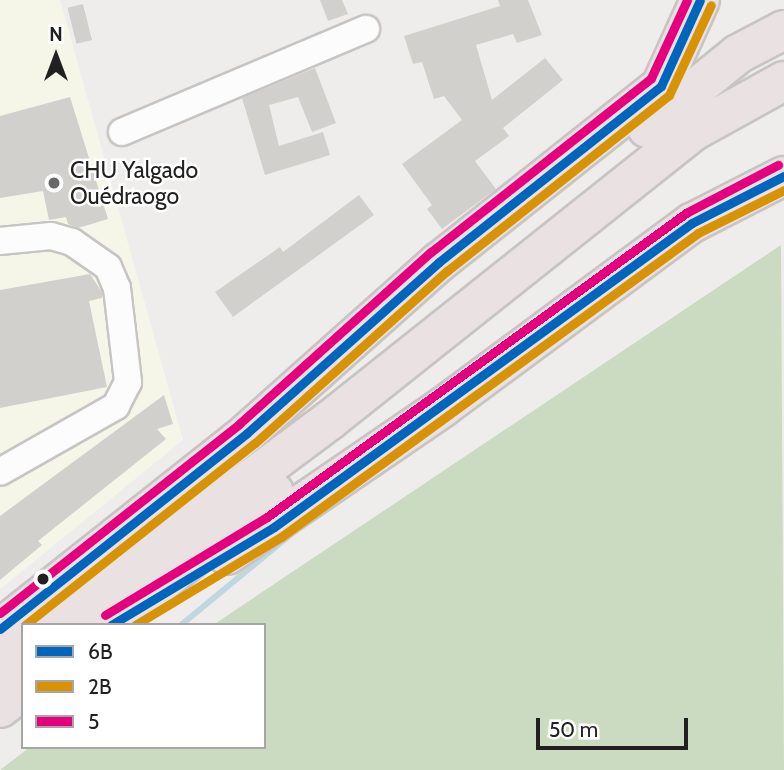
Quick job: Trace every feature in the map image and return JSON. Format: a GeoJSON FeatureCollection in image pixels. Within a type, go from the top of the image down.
{"type":"FeatureCollection","features":[{"type":"Feature","properties":{"kind":"highway"},"geometry":{"type":"LineString","coordinates":[[0,629],[247,433],[439,262],[661,86],[677,61],[700,0]]}},
{"type":"Feature","properties":{"kind":"highway"},"geometry":{"type":"LineString","coordinates":[[90,619],[402,324],[738,54],[784,30]]}},
{"type":"Feature","properties":{"kind":"highway"},"geometry":{"type":"LineString","coordinates":[[90,619],[781,97]]}},
{"type":"Feature","properties":{"kind":"highway"},"geometry":{"type":"LineString","coordinates":[[90,619],[274,527],[692,223],[784,176]]}},
{"type":"Feature","properties":{"kind":"highway"},"geometry":{"type":"LineString","coordinates":[[0,667],[21,651]]}},
{"type":"Feature","properties":{"kind":"highway"},"geometry":{"type":"LineString","coordinates":[[0,708],[21,692]]}},
{"type":"Feature","properties":{"kind":"lane"},"geometry":{"type":"LineString","coordinates":[[122,132],[366,29]]}},
{"type":"Feature","properties":{"kind":"lane"},"geometry":{"type":"LineString","coordinates":[[0,241],[51,236],[92,253],[108,267],[117,288],[128,382],[116,406],[0,472]]}},
{"type":"Feature","properties":{"kind":"shaded area","name":"CHU Yalgado Ouédraogo"},"geometry":{"type":"Polygon","coordinates":[[[0,0],[60,0],[183,440],[0,589],[0,0]]]}},
{"type":"Feature","properties":{"kind":"green space"},"geometry":{"type":"Polygon","coordinates":[[[781,245],[784,770],[0,770],[27,749],[266,749],[266,623],[216,623],[781,245]]]}},
{"type":"Feature","properties":{"kind":"building"},"geometry":{"type":"Polygon","coordinates":[[[320,0],[342,0],[348,14],[328,21],[320,0]]]}},
{"type":"Feature","properties":{"kind":"building"},"geometry":{"type":"Polygon","coordinates":[[[498,0],[528,0],[542,35],[517,43],[513,34],[476,45],[492,100],[545,58],[563,80],[503,128],[509,136],[475,161],[496,189],[442,229],[427,209],[432,205],[402,164],[462,120],[444,96],[434,99],[422,62],[413,64],[404,36],[500,6],[498,0]]]}},
{"type":"Feature","properties":{"kind":"building"},"geometry":{"type":"Polygon","coordinates":[[[83,4],[92,40],[76,44],[67,8],[83,4]]]}},
{"type":"Feature","properties":{"kind":"building"},"geometry":{"type":"Polygon","coordinates":[[[315,68],[336,123],[312,132],[298,97],[269,105],[279,146],[323,132],[330,155],[265,175],[242,98],[315,68]]]}},
{"type":"Feature","properties":{"kind":"building"},"geometry":{"type":"Polygon","coordinates":[[[70,97],[108,219],[78,228],[68,224],[66,217],[49,220],[43,191],[0,198],[0,116],[70,97]]]}},
{"type":"Feature","properties":{"kind":"building"},"geometry":{"type":"Polygon","coordinates":[[[359,195],[374,215],[233,317],[215,292],[280,247],[283,252],[359,195]]]}},
{"type":"Feature","properties":{"kind":"building"},"geometry":{"type":"Polygon","coordinates":[[[90,274],[102,292],[102,298],[89,301],[107,387],[0,408],[0,290],[90,274]]]}},
{"type":"Feature","properties":{"kind":"building"},"geometry":{"type":"Polygon","coordinates":[[[164,395],[173,424],[157,429],[166,439],[38,541],[42,545],[0,580],[0,516],[164,395]]]}},
{"type":"Feature","properties":{"kind":"waterway"},"geometry":{"type":"LineString","coordinates":[[183,623],[300,527]]}},
{"type":"Feature","properties":{"kind":"transit line","name":"5"},"geometry":{"type":"LineString","coordinates":[[0,613],[239,424],[431,252],[651,78],[687,0]]}},
{"type":"Feature","properties":{"kind":"transit line","name":"6B"},"geometry":{"type":"LineString","coordinates":[[0,629],[247,433],[439,262],[661,86],[700,0]]}},
{"type":"Feature","properties":{"kind":"transit line","name":"2B"},"geometry":{"type":"LineString","coordinates":[[28,623],[255,443],[447,271],[669,95],[711,5]]}},
{"type":"Feature","properties":{"kind":"transit line","name":"5"},"geometry":{"type":"LineString","coordinates":[[105,615],[267,517],[686,213],[778,165]]}},
{"type":"Feature","properties":{"kind":"transit line","name":"6B"},"geometry":{"type":"LineString","coordinates":[[114,623],[274,527],[692,223],[784,176]]}},
{"type":"Feature","properties":{"kind":"transit line","name":"2B"},"geometry":{"type":"LineString","coordinates":[[138,623],[281,537],[698,233],[784,190]]}},
{"type":"Feature","properties":{"kind":"place","name":"CHU Yalgado Ouédraogo"},"geometry":{"type":"Point","coordinates":[54,183]}}]}
